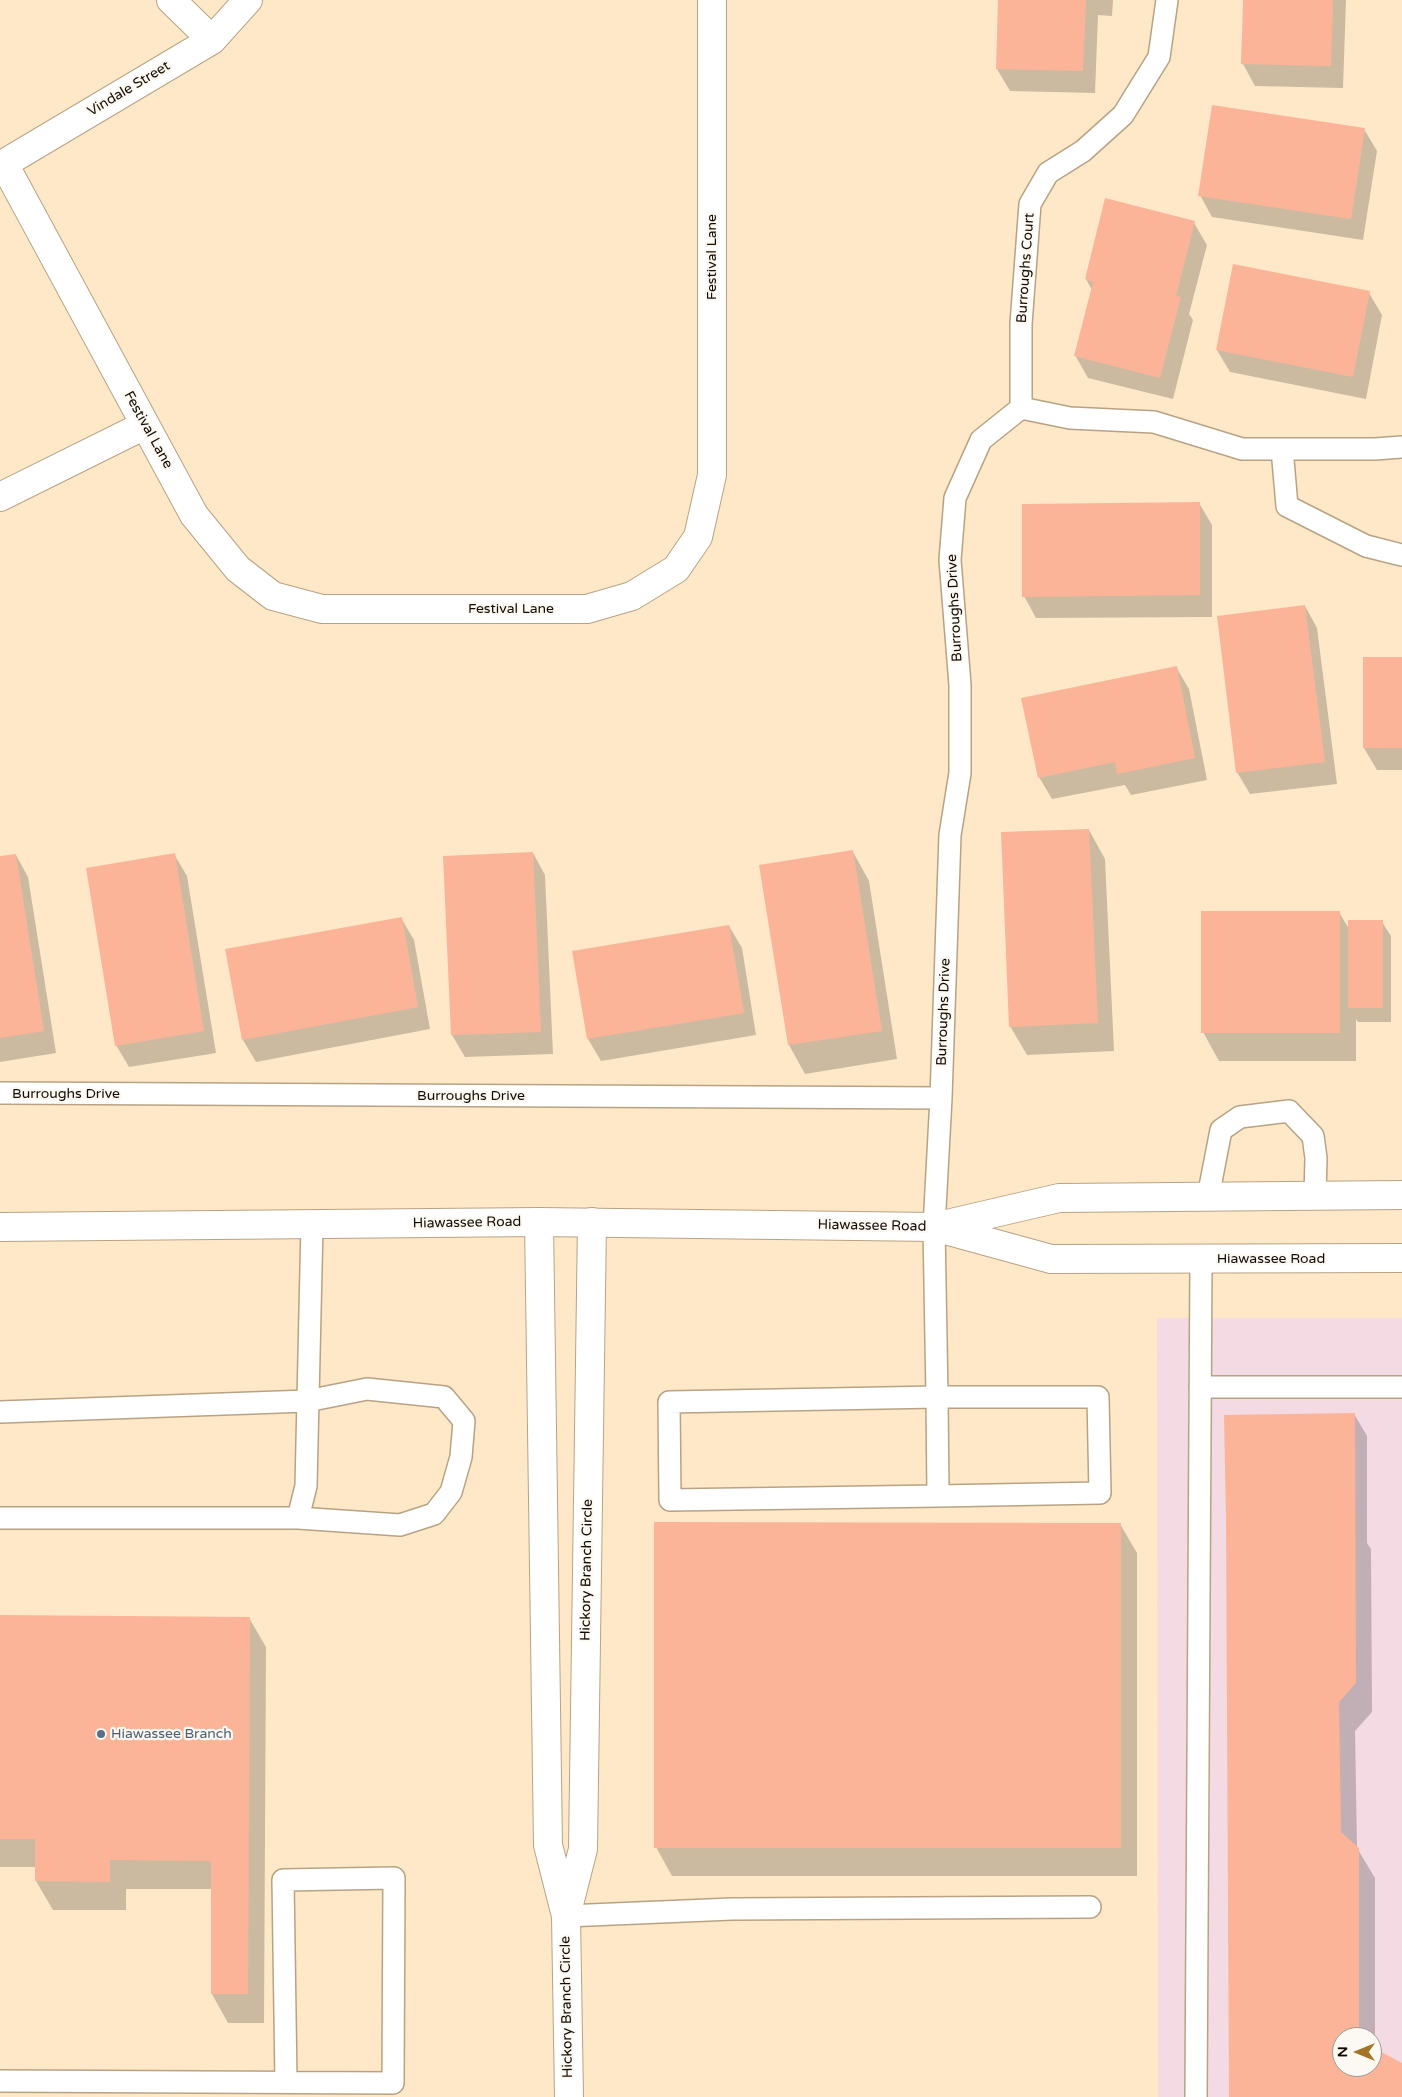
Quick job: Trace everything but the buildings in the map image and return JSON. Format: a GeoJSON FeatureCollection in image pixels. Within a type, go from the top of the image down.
{"type":"FeatureCollection","features":[{"type":"Feature","properties":{"kind":"street"},"geometry":{"type":"LineString","coordinates":[[171,0],[212,40]]}},
{"type":"Feature","properties":{"kind":"street","name":"Vindale Street"},"geometry":{"type":"LineString","coordinates":[[2,165],[212,40],[248,0]]}},
{"type":"Feature","properties":{"kind":"street","name":"Festival Lane"},"geometry":{"type":"LineString","coordinates":[[2,165],[194,515],[238,569],[273,596],[322,609],[587,609],[632,596],[676,569],[698,538],[712,475],[712,0]]}},
{"type":"Feature","properties":{"kind":"street"},"geometry":{"type":"LineString","coordinates":[[0,497],[145,425]]}},
{"type":"Feature","properties":{"kind":"street","name":"Hiawassee Road"},"geometry":{"type":"LineString","coordinates":[[0,1227],[592,1222],[934,1227],[1059,1198],[1402,1195]]}},
{"type":"Feature","properties":{"kind":"street","name":"Hickory Branch Circle"},"geometry":{"type":"LineString","coordinates":[[539,1222],[548,1845],[566,1916],[569,2097]]}},
{"type":"Feature","properties":{"kind":"street","name":"Hickory Branch Circle"},"geometry":{"type":"LineString","coordinates":[[566,1916],[583,1849],[592,1222]]}},
{"type":"Feature","properties":{"kind":"street","name":"Hiawassee Road"},"geometry":{"type":"LineString","coordinates":[[934,1227],[1050,1259],[1402,1258]]}},
{"type":"Feature","properties":{"kind":"lane","name":"Burroughs Court"},"geometry":{"type":"LineString","coordinates":[[1021,408],[1021,324],[1030,204],[1048,173],[1083,151],[1123,115],[1158,57],[1167,0]]}},
{"type":"Feature","properties":{"kind":"lane"},"geometry":{"type":"LineString","coordinates":[[1021,408],[1070,418],[1154,422],[1242,449],[1375,449],[1402,446]]}},
{"type":"Feature","properties":{"kind":"lane","name":"Burroughs Drive"},"geometry":{"type":"LineString","coordinates":[[938,1496],[934,1227],[941,1098],[950,835],[960,773],[960,685],[950,560],[955,498],[981,440],[1021,408]]}},
{"type":"Feature","properties":{"kind":"lane"},"geometry":{"type":"LineString","coordinates":[[1282,449],[1286,506],[1366,546],[1402,555]]}},
{"type":"Feature","properties":{"kind":"lane","name":"Burroughs Drive"},"geometry":{"type":"LineString","coordinates":[[0,1093],[941,1098]]}},
{"type":"Feature","properties":{"kind":"lane"},"geometry":{"type":"LineString","coordinates":[[1208,1196],[1221,1130],[1240,1117],[1289,1110],[1313,1136],[1316,1158],[1315,1196]]}},
{"type":"Feature","properties":{"kind":"lane"},"geometry":{"type":"LineString","coordinates":[[298,1518],[306,1486],[312,1224]]}},
{"type":"Feature","properties":{"kind":"lane"},"geometry":{"type":"LineString","coordinates":[[1196,2097],[1201,1259]]}},
{"type":"Feature","properties":{"kind":"lane"},"geometry":{"type":"LineString","coordinates":[[1200,1387],[1402,1387]]}},
{"type":"Feature","properties":{"kind":"lane"},"geometry":{"type":"LineString","coordinates":[[0,1412],[307,1401],[367,1389],[444,1397],[464,1421],[461,1457],[451,1492],[434,1514],[400,1525],[298,1518],[0,1518]]}},
{"type":"Feature","properties":{"kind":"lane"},"geometry":{"type":"LineString","coordinates":[[937,1397],[1098,1397],[1100,1493],[938,1496],[670,1500],[669,1402],[937,1397]]}},
{"type":"Feature","properties":{"kind":"lane"},"geometry":{"type":"LineString","coordinates":[[0,2081],[286,2082],[393,2082],[394,1878],[283,1880],[286,2082]]}},
{"type":"Feature","properties":{"kind":"lane"},"geometry":{"type":"LineString","coordinates":[[566,1916],[732,1910],[1090,1907]]}},
{"type":"Feature","properties":{"kind":"shaded area"},"geometry":{"type":"Polygon","coordinates":[[[1157,1318],[1402,1318],[1402,2097],[1158,2097],[1157,1318]]]}},
{"type":"Feature","properties":{"kind":"place","name":"Hiawassee Branch"},"geometry":{"type":"Point","coordinates":[101,1734]}}]}
